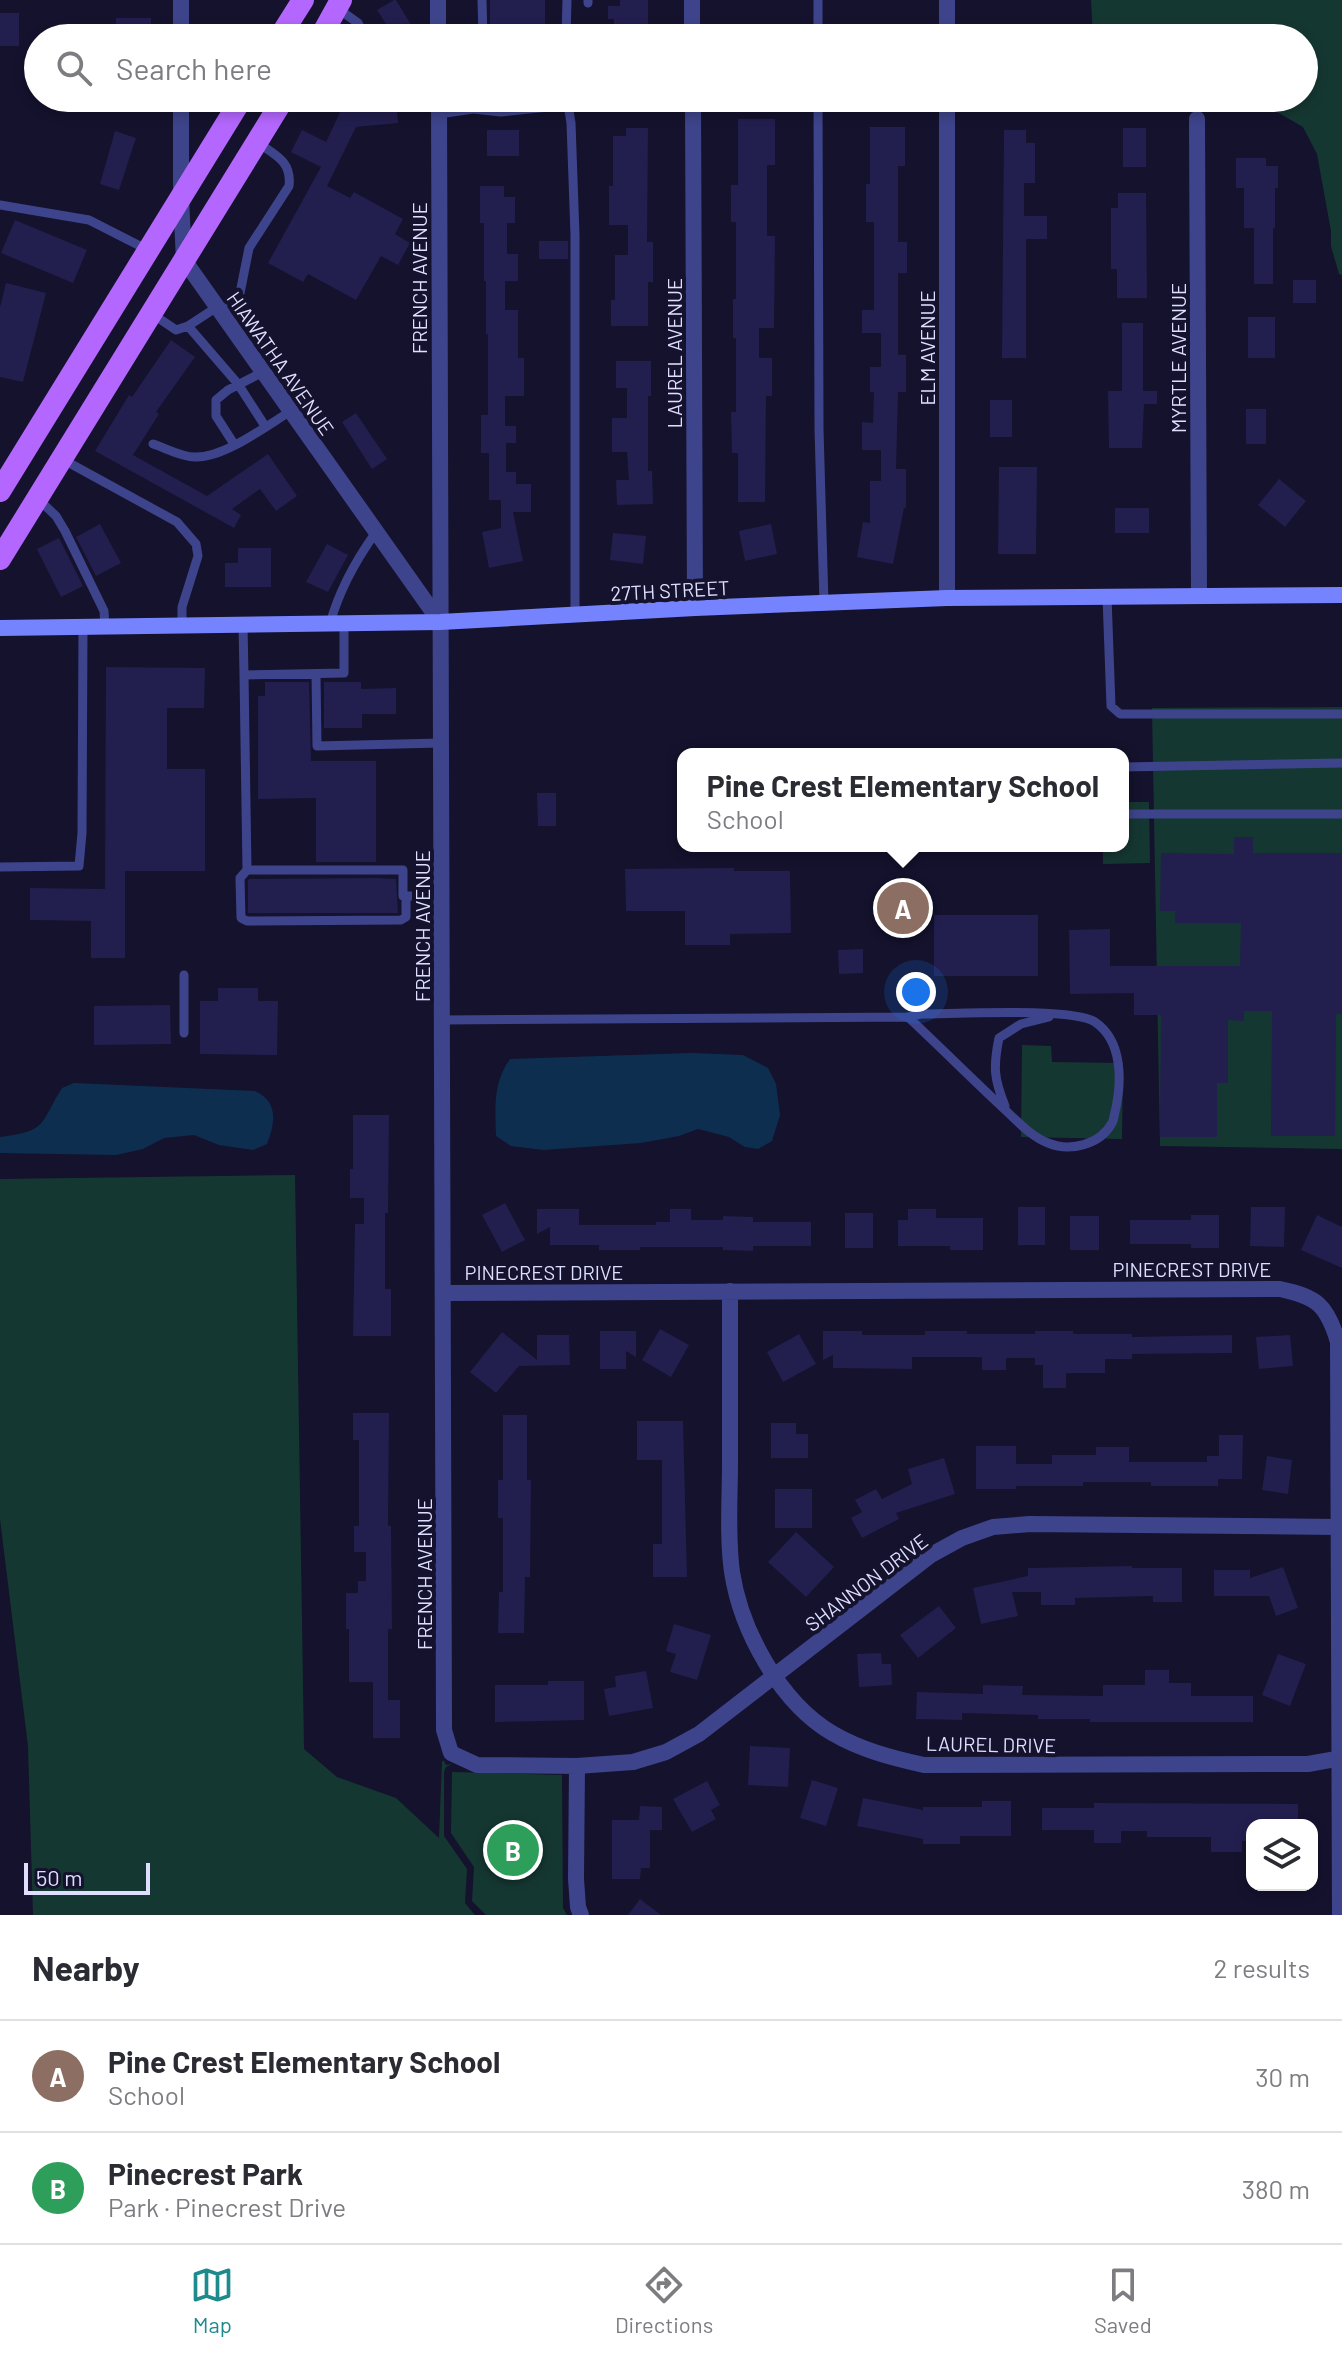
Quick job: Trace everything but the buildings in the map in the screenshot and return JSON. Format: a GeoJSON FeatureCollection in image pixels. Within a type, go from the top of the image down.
{"type":"FeatureCollection","features":[{"type":"Feature","properties":{"kind":"main road"},"geometry":{"type":"LineString","coordinates":[[288,24],[303,0]]}},
{"type":"Feature","properties":{"kind":"main road"},"geometry":{"type":"LineString","coordinates":[[328,24],[339,4]]}},
{"type":"Feature","properties":{"kind":"main road"},"geometry":{"type":"LineString","coordinates":[[3,479],[233,112]]}},
{"type":"Feature","properties":{"kind":"main road"},"geometry":{"type":"LineString","coordinates":[[0,559],[275,112]]}},
{"type":"Feature","properties":{"kind":"main road","name":"27TH STREET"},"geometry":{"type":"LineString","coordinates":[[0,628],[440,622],[947,598],[1342,595]]}},
{"type":"Feature","properties":{"kind":"street"},"geometry":{"type":"LineString","coordinates":[[181,0],[181,24]]}},
{"type":"Feature","properties":{"kind":"street"},"geometry":{"type":"LineString","coordinates":[[438,0],[438,24]]}},
{"type":"Feature","properties":{"kind":"street"},"geometry":{"type":"LineString","coordinates":[[692,0],[692,24]]}},
{"type":"Feature","properties":{"kind":"street"},"geometry":{"type":"LineString","coordinates":[[947,0],[947,24]]}},
{"type":"Feature","properties":{"kind":"street"},"geometry":{"type":"LineString","coordinates":[[181,112],[184,260]]}},
{"type":"Feature","properties":{"kind":"street","name":"FRENCH AVENUE"},"geometry":{"type":"LineString","coordinates":[[439,112],[444,1730],[451,1753]]}},
{"type":"Feature","properties":{"kind":"street","name":"LAUREL AVENUE"},"geometry":{"type":"LineString","coordinates":[[693,112],[695,608]]}},
{"type":"Feature","properties":{"kind":"street","name":"ELM AVENUE"},"geometry":{"type":"LineString","coordinates":[[947,112],[947,598]]}},
{"type":"Feature","properties":{"kind":"street","name":"MYRTLE AVENUE"},"geometry":{"type":"LineString","coordinates":[[1197,119],[1199,596]]}},
{"type":"Feature","properties":{"kind":"street","name":"HIAWATHA AVENUE"},"geometry":{"type":"LineString","coordinates":[[184,260],[440,622]]}},
{"type":"Feature","properties":{"kind":"street","name":"PINECREST DRIVE"},"geometry":{"type":"LineString","coordinates":[[444,1293],[1280,1289],[1300,1293],[1318,1302],[1331,1318],[1338,1342],[1340,1915]]}},
{"type":"Feature","properties":{"kind":"street","name":"LAUREL DRIVE"},"geometry":{"type":"LineString","coordinates":[[730,1291],[732,1570],[738,1604],[774,1676],[805,1712],[830,1732],[856,1746],[924,1765],[1308,1764],[1340,1758]]}},
{"type":"Feature","properties":{"kind":"street","name":"SHANNON DRIVE"},"geometry":{"type":"LineString","coordinates":[[451,1753],[477,1765],[577,1766],[633,1762],[666,1752],[699,1734],[931,1555],[962,1538],[993,1527],[1030,1524],[1338,1527]]}},
{"type":"Feature","properties":{"kind":"street"},"geometry":{"type":"LineString","coordinates":[[577,1766],[576,1879],[581,1915]]}},
{"type":"Feature","properties":{"kind":"lane"},"geometry":{"type":"LineString","coordinates":[[482,0],[483,24]]}},
{"type":"Feature","properties":{"kind":"lane"},"geometry":{"type":"LineString","coordinates":[[566,24],[567,0]]}},
{"type":"Feature","properties":{"kind":"lane"},"geometry":{"type":"LineString","coordinates":[[818,0],[818,24]]}},
{"type":"Feature","properties":{"kind":"lane"},"geometry":{"type":"LineString","coordinates":[[339,4],[359,24]]}},
{"type":"Feature","properties":{"kind":"lane"},"geometry":{"type":"LineString","coordinates":[[570,112],[575,235],[575,615]]}},
{"type":"Feature","properties":{"kind":"lane"},"geometry":{"type":"LineString","coordinates":[[818,112],[819,429],[824,603]]}},
{"type":"Feature","properties":{"kind":"lane"},"geometry":{"type":"LineString","coordinates":[[151,313],[176,330],[219,310],[240,293],[249,248],[289,186],[288,166],[257,142]]}},
{"type":"Feature","properties":{"kind":"lane"},"geometry":{"type":"LineString","coordinates":[[0,205],[89,220],[149,250]]}},
{"type":"Feature","properties":{"kind":"lane"},"geometry":{"type":"LineString","coordinates":[[188,326],[238,384],[265,426]]}},
{"type":"Feature","properties":{"kind":"lane"},"geometry":{"type":"LineString","coordinates":[[234,444],[216,416],[216,400],[238,384],[263,372]]}},
{"type":"Feature","properties":{"kind":"lane"},"geometry":{"type":"LineString","coordinates":[[153,444],[191,457],[207,456],[291,411]]}},
{"type":"Feature","properties":{"kind":"lane"},"geometry":{"type":"LineString","coordinates":[[62,459],[177,522],[190,534],[198,556],[182,607],[182,626]]}},
{"type":"Feature","properties":{"kind":"lane"},"geometry":{"type":"LineString","coordinates":[[37,498],[56,516],[65,531],[104,611],[105,627]]}},
{"type":"Feature","properties":{"kind":"lane"},"geometry":{"type":"LineString","coordinates":[[244,675],[344,673],[336,602],[359,556],[376,532]]}},
{"type":"Feature","properties":{"kind":"lane"},"geometry":{"type":"LineString","coordinates":[[1107,597],[1111,706],[1120,714],[1342,714]]}},
{"type":"Feature","properties":{"kind":"lane"},"geometry":{"type":"LineString","coordinates":[[243,625],[247,870],[240,878],[241,918],[247,921],[401,920],[406,917],[403,870],[247,870]]}},
{"type":"Feature","properties":{"kind":"lane"},"geometry":{"type":"LineString","coordinates":[[0,867],[79,866],[82,833],[83,627]]}},
{"type":"Feature","properties":{"kind":"lane"},"geometry":{"type":"LineString","coordinates":[[316,674],[317,746],[440,743]]}},
{"type":"Feature","properties":{"kind":"lane"},"geometry":{"type":"LineString","coordinates":[[1129,767],[1342,763]]}},
{"type":"Feature","properties":{"kind":"lane"},"geometry":{"type":"LineString","coordinates":[[1129,814],[1342,814]]}},
{"type":"Feature","properties":{"kind":"lane"},"geometry":{"type":"LineString","coordinates":[[406,896],[442,896]]}},
{"type":"Feature","properties":{"kind":"lane"},"geometry":{"type":"LineString","coordinates":[[184,975],[184,1033]]}},
{"type":"Feature","properties":{"kind":"lane"},"geometry":{"type":"LineString","coordinates":[[442,1020],[1063,1013],[1094,1021],[1109,1036],[1117,1055],[1119,1081],[1112,1124],[1091,1144],[1070,1146],[1047,1143],[1008,1112],[908,1017]]}},
{"type":"Feature","properties":{"kind":"lane"},"geometry":{"type":"LineString","coordinates":[[1008,1112],[995,1077],[994,1063],[999,1038],[1021,1024],[1063,1013]]}},
{"type":"Feature","properties":{"kind":"green space"},"geometry":{"type":"Polygon","coordinates":[[[1091,0],[1342,0],[1342,275],[1339,274],[1331,246],[1317,154],[1303,127],[1277,112],[1318,112],[1318,24],[1092,24],[1091,0]]]}},
{"type":"Feature","properties":{"kind":"green space"},"geometry":{"type":"Polygon","coordinates":[[[1342,707],[1342,1149],[1160,1146],[1152,708],[1342,707]]]}},
{"type":"Feature","properties":{"kind":"green space"},"geometry":{"type":"Polygon","coordinates":[[[1129,802],[1149,802],[1150,863],[1103,864],[1103,852],[1129,852],[1129,802]]]}},
{"type":"Feature","properties":{"kind":"green space"},"geometry":{"type":"Polygon","coordinates":[[[1022,1045],[1051,1046],[1052,1062],[1123,1063],[1122,1139],[1021,1137],[1022,1045]]]}},
{"type":"Feature","properties":{"kind":"green space"},"geometry":{"type":"Polygon","coordinates":[[[295,1175],[304,1749],[337,1777],[396,1798],[439,1838],[442,1761],[446,1765],[452,1764],[444,1772],[444,1836],[467,1869],[465,1903],[475,1915],[33,1915],[28,1746],[0,1519],[0,1179],[295,1175]]]}},
{"type":"Feature","properties":{"kind":"green space"},"geometry":{"type":"Polygon","coordinates":[[[452,1772],[562,1775],[563,1908],[567,1915],[486,1915],[472,1901],[474,1867],[451,1833],[452,1772]]]}},
{"type":"Feature","properties":{"kind":"water"},"geometry":{"type":"Polygon","coordinates":[[[691,1053],[743,1055],[768,1068],[776,1084],[780,1115],[772,1141],[758,1149],[745,1147],[729,1137],[698,1129],[641,1143],[543,1150],[511,1146],[496,1136],[498,1086],[510,1059],[691,1053]]]}},
{"type":"Feature","properties":{"kind":"water"},"geometry":{"type":"Polygon","coordinates":[[[74,1083],[255,1091],[271,1107],[272,1128],[267,1144],[253,1150],[219,1145],[194,1135],[164,1138],[143,1149],[116,1155],[0,1153],[0,1137],[35,1129],[62,1088],[74,1083]]]}},
{"type":"Feature","properties":{"kind":"place","name":"Pine Crest Elementary School"},"geometry":{"type":"Point","coordinates":[903,908]}},
{"type":"Feature","properties":{"kind":"place","name":"Pinecrest Park"},"geometry":{"type":"Point","coordinates":[513,1850]}}]}
